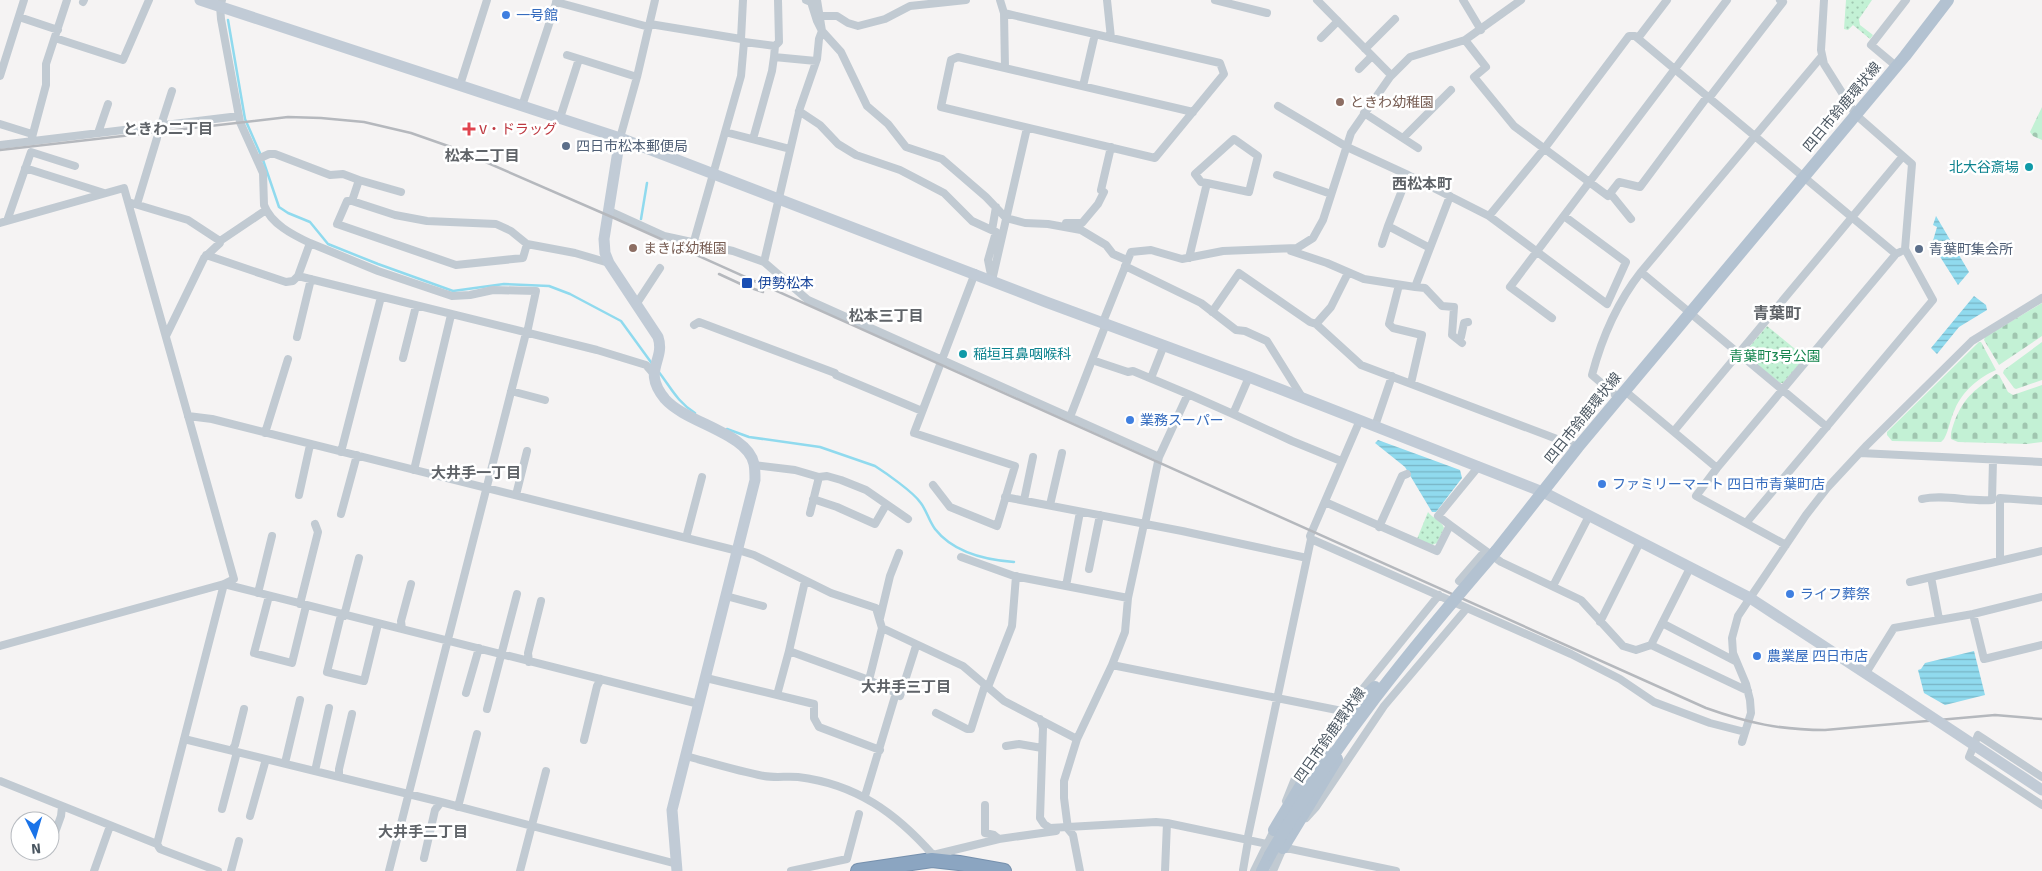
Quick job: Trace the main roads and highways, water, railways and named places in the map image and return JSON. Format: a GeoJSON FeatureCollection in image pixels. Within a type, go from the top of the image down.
{"type":"FeatureCollection","features":[{"type":"Feature","properties":{"kind":"highway"},"geometry":{"type":"LineString","coordinates":[[858,871],[932,858],[1004,871]]}},
{"type":"Feature","properties":{"kind":"main road","name":"四日市鈴鹿環状線"},"geometry":{"type":"LineString","coordinates":[[1262,871],[1268,849],[1334,752],[1406,657],[1491,551],[1543,492],[1689,313],[1856,115],[1948,0]]}},
{"type":"Feature","properties":{"kind":"main road"},"geometry":{"type":"LineString","coordinates":[[1274,830],[1304,780],[1362,699],[1406,657]]}},
{"type":"Feature","properties":{"kind":"main road"},"geometry":{"type":"LineString","coordinates":[[1283,848],[1338,759],[1385,694],[1406,657]]}},
{"type":"Feature","properties":{"kind":"water"},"geometry":{"type":"Polygon","coordinates":[[[1936,216],[1969,272],[1958,285],[1932,244],[1937,227],[1933,225],[1936,216]]]}},
{"type":"Feature","properties":{"kind":"water"},"geometry":{"type":"Polygon","coordinates":[[[1974,296],[1986,305],[1987,310],[1959,327],[1937,354],[1931,348],[1974,296]]]}},
{"type":"Feature","properties":{"kind":"water"},"geometry":{"type":"Polygon","coordinates":[[[1378,440],[1460,470],[1462,478],[1436,512],[1432,512],[1405,467],[1375,443],[1378,440]]]}},
{"type":"Feature","properties":{"kind":"water"},"geometry":{"type":"Polygon","coordinates":[[[1974,651],[1985,695],[1945,705],[1924,693],[1918,670],[1925,663],[1974,651]]]}},
{"type":"Feature","properties":{"kind":"waterway"},"geometry":{"type":"LineString","coordinates":[[228,20],[245,119],[263,160],[279,207],[310,222],[328,244],[453,291],[504,284],[549,286],[570,294],[621,321],[653,365]]}},
{"type":"Feature","properties":{"kind":"waterway"},"geometry":{"type":"LineString","coordinates":[[641,219],[647,183]]}},
{"type":"Feature","properties":{"kind":"waterway"},"geometry":{"type":"LineString","coordinates":[[658,371],[679,399],[695,413]]}},
{"type":"Feature","properties":{"kind":"waterway"},"geometry":{"type":"LineString","coordinates":[[727,429],[749,437],[820,447],[875,466],[917,498],[935,529],[951,544],[981,557],[1014,562]]}},
{"type":"Feature","properties":{"kind":"railway"},"geometry":{"type":"LineString","coordinates":[[0,150],[288,117],[364,122],[411,133],[451,147],[614,218],[1706,708],[1764,725],[1809,730],[1995,715],[2042,719]]}},
{"type":"Feature","properties":{"kind":"railway"},"geometry":{"type":"LineString","coordinates":[[719,274],[763,292]]}},
{"type":"Feature","properties":{"kind":"place","name":"一号館"},"geometry":{"type":"Point","coordinates":[506,15]}},
{"type":"Feature","properties":{"kind":"place","name":"ときわ幼稚園"},"geometry":{"type":"Point","coordinates":[1340,102]}},
{"type":"Feature","properties":{"kind":"place","name":"V・ドラッグ"},"geometry":{"type":"Point","coordinates":[469,129]}},
{"type":"Feature","properties":{"kind":"place","name":"四日市松本郵便局"},"geometry":{"type":"Point","coordinates":[566,146]}},
{"type":"Feature","properties":{"kind":"place","name":"北大谷斎場"},"geometry":{"type":"Point","coordinates":[2029,167]}},
{"type":"Feature","properties":{"kind":"place","name":"まきば幼稚園"},"geometry":{"type":"Point","coordinates":[633,248]}},
{"type":"Feature","properties":{"kind":"place","name":"青葉町集会所"},"geometry":{"type":"Point","coordinates":[1919,249]}},
{"type":"Feature","properties":{"kind":"place","name":"伊勢松本"},"geometry":{"type":"Point","coordinates":[747,283]}},
{"type":"Feature","properties":{"kind":"place","name":"稲垣耳鼻咽喉科"},"geometry":{"type":"Point","coordinates":[963,354]}},
{"type":"Feature","properties":{"kind":"place","name":"業務スーパー"},"geometry":{"type":"Point","coordinates":[1130,420]}},
{"type":"Feature","properties":{"kind":"place","name":"ファミリーマート 四日市青葉町店"},"geometry":{"type":"Point","coordinates":[1602,484]}},
{"type":"Feature","properties":{"kind":"place","name":"ライフ葬祭"},"geometry":{"type":"Point","coordinates":[1790,594]}},
{"type":"Feature","properties":{"kind":"place","name":"農業屋 四日市店"},"geometry":{"type":"Point","coordinates":[1757,656]}},
{"type":"Feature","properties":{"kind":"district","name":"ときわ二丁目"},"geometry":{"type":"Point","coordinates":[168,129]}},
{"type":"Feature","properties":{"kind":"district","name":"松本二丁目"},"geometry":{"type":"Point","coordinates":[482,156]}},
{"type":"Feature","properties":{"kind":"district","name":"西松本町"},"geometry":{"type":"Point","coordinates":[1422,184]}},
{"type":"Feature","properties":{"kind":"district","name":"青葉町"},"geometry":{"type":"Point","coordinates":[1777,314]}},
{"type":"Feature","properties":{"kind":"district","name":"松本三丁目"},"geometry":{"type":"Point","coordinates":[886,316]}},
{"type":"Feature","properties":{"kind":"district","name":"大井手一丁目"},"geometry":{"type":"Point","coordinates":[476,473]}},
{"type":"Feature","properties":{"kind":"district","name":"大井手三丁目"},"geometry":{"type":"Point","coordinates":[906,687]}},
{"type":"Feature","properties":{"kind":"district","name":"大井手二丁目"},"geometry":{"type":"Point","coordinates":[423,832]}},
{"type":"Feature","properties":{"kind":"park label","name":"青葉町3号公園"},"geometry":{"type":"Point","coordinates":[1775,356]}}]}
